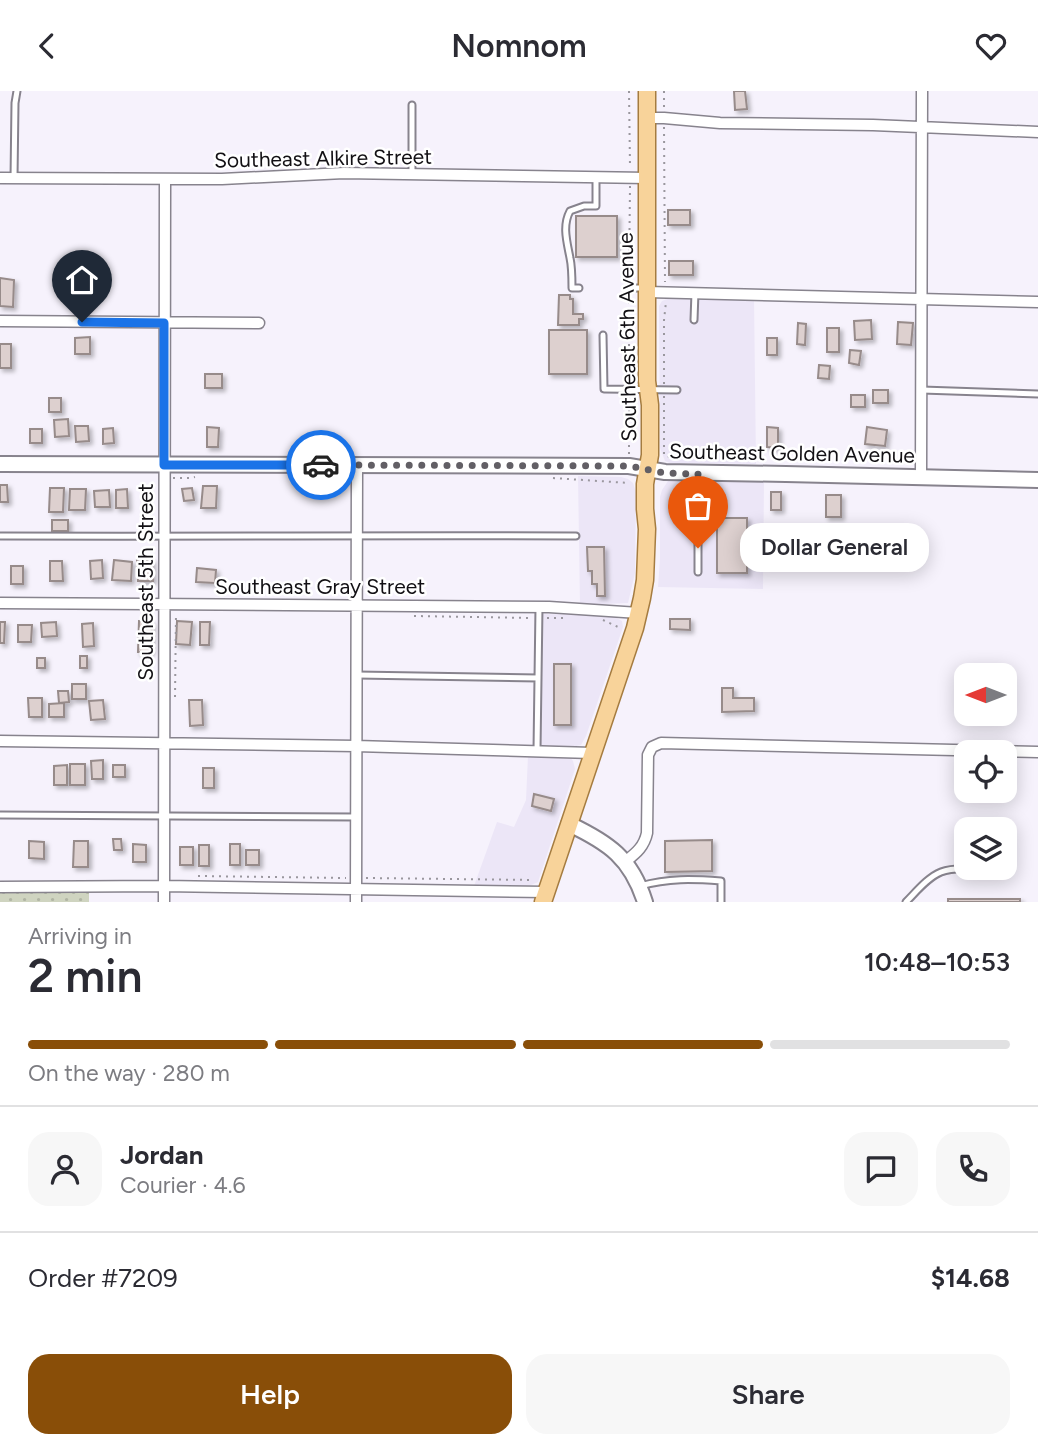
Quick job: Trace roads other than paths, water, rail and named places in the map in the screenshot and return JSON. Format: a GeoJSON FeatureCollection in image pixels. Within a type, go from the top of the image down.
{"type":"FeatureCollection","features":[{"type":"Feature","properties":{"kind":"main road","name":"Southeast 6th Avenue"},"geometry":{"type":"LineString","coordinates":[[545,897],[639,613],[646,580],[648,529],[645,484],[656,390],[647,290],[647,91]]}},
{"type":"Feature","properties":{"kind":"street"},"geometry":{"type":"LineString","coordinates":[[921,477],[922,91]]}},
{"type":"Feature","properties":{"kind":"street"},"geometry":{"type":"LineString","coordinates":[[647,117],[720,124],[873,125],[1038,132]]}},
{"type":"Feature","properties":{"kind":"street","name":"Southeast Alkire Street"},"geometry":{"type":"LineString","coordinates":[[0,178],[222,179],[344,173],[647,178]]}},
{"type":"Feature","properties":{"kind":"street","name":"Southeast 5th Street"},"geometry":{"type":"LineString","coordinates":[[164,902],[165,179]]}},
{"type":"Feature","properties":{"kind":"street"},"geometry":{"type":"LineString","coordinates":[[647,290],[1038,302]]}},
{"type":"Feature","properties":{"kind":"street"},"geometry":{"type":"LineString","coordinates":[[0,321],[259,323]]}},
{"type":"Feature","properties":{"kind":"street","name":"Southeast Golden Avenue"},"geometry":{"type":"LineString","coordinates":[[0,464],[629,466],[665,473],[1038,480]]}},
{"type":"Feature","properties":{"kind":"street"},"geometry":{"type":"LineString","coordinates":[[356,902],[357,466]]}},
{"type":"Feature","properties":{"kind":"street","name":"Southeast Gray Street"},"geometry":{"type":"LineString","coordinates":[[0,603],[358,606],[539,613],[639,613]]}},
{"type":"Feature","properties":{"kind":"street"},"geometry":{"type":"LineString","coordinates":[[0,741],[356,746],[592,753]]}},
{"type":"Feature","properties":{"kind":"street"},"geometry":{"type":"LineString","coordinates":[[625,862],[637,852],[645,839],[648,755],[652,747],[661,743],[1038,752]]}},
{"type":"Feature","properties":{"kind":"street"},"geometry":{"type":"LineString","coordinates":[[569,824],[598,840],[631,868],[646,902]]}},
{"type":"Feature","properties":{"kind":"street"},"geometry":{"type":"LineString","coordinates":[[0,887],[164,886],[545,897]]}},
{"type":"Feature","properties":{"kind":"lane"},"geometry":{"type":"LineString","coordinates":[[14,178],[17,91]]}},
{"type":"Feature","properties":{"kind":"lane"},"geometry":{"type":"LineString","coordinates":[[412,105],[412,174]]}},
{"type":"Feature","properties":{"kind":"lane"},"geometry":{"type":"LineString","coordinates":[[579,288],[572,288],[571,259],[566,245],[566,218],[570,211],[584,206],[596,206],[596,177]]}},
{"type":"Feature","properties":{"kind":"lane"},"geometry":{"type":"LineString","coordinates":[[629,288],[647,290]]}},
{"type":"Feature","properties":{"kind":"lane"},"geometry":{"type":"LineString","coordinates":[[695,292],[695,320]]}},
{"type":"Feature","properties":{"kind":"lane"},"geometry":{"type":"LineString","coordinates":[[603,335],[604,389],[677,390]]}},
{"type":"Feature","properties":{"kind":"lane"},"geometry":{"type":"LineString","coordinates":[[922,390],[1038,394]]}},
{"type":"Feature","properties":{"kind":"lane"},"geometry":{"type":"LineString","coordinates":[[698,474],[698,572]]}},
{"type":"Feature","properties":{"kind":"lane"},"geometry":{"type":"LineString","coordinates":[[0,536],[576,536]]}},
{"type":"Feature","properties":{"kind":"lane"},"geometry":{"type":"LineString","coordinates":[[537,750],[539,613]]}},
{"type":"Feature","properties":{"kind":"lane"},"geometry":{"type":"LineString","coordinates":[[357,675],[538,678]]}},
{"type":"Feature","properties":{"kind":"lane"},"geometry":{"type":"LineString","coordinates":[[0,815],[356,817]]}},
{"type":"Feature","properties":{"kind":"lane"},"geometry":{"type":"LineString","coordinates":[[906,902],[940,872],[954,871]]}},
{"type":"Feature","properties":{"kind":"lane"},"geometry":{"type":"LineString","coordinates":[[640,886],[683,878],[721,881],[721,902]]}},
{"type":"Feature","properties":{"kind":"place","name":"Dollar General"},"geometry":{"type":"Point","coordinates":[698,548]}}]}
